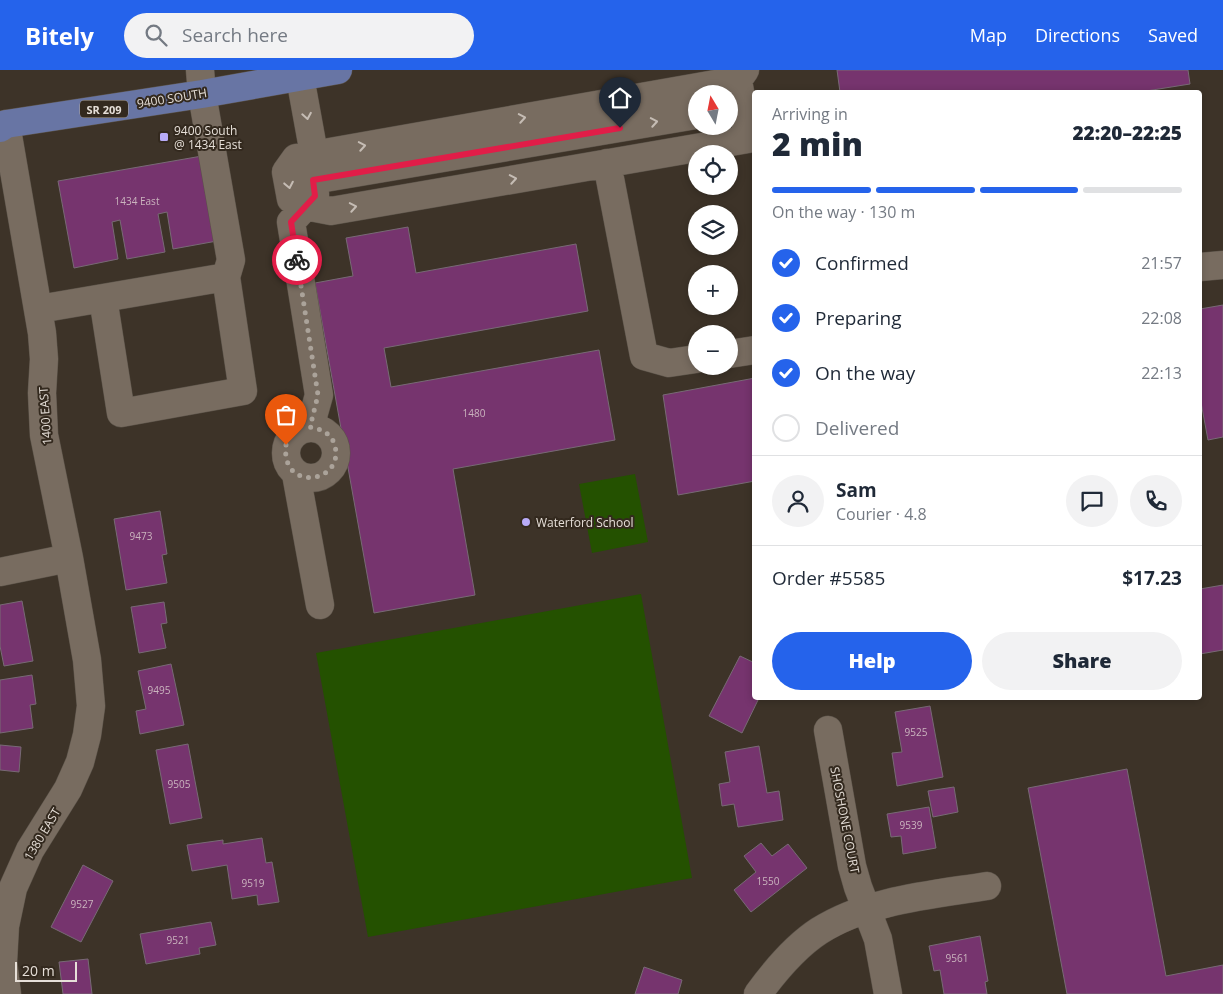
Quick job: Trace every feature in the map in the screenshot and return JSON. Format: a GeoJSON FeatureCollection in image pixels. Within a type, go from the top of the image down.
{"type":"FeatureCollection","features":[{"type":"Feature","properties":{"kind":"main road","name":"9400 SOUTH"},"geometry":{"type":"LineString","coordinates":[[2,124],[201,82],[300,77],[338,70]]}},
{"type":"Feature","properties":{"kind":"street"},"geometry":{"type":"LineString","coordinates":[[738,97],[742,75],[307,164],[286,172],[291,199],[305,206],[331,211],[748,139],[738,113]]}},
{"type":"Feature","properties":{"kind":"street"},"geometry":{"type":"LineString","coordinates":[[300,77],[307,164]]}},
{"type":"Feature","properties":{"kind":"street"},"geometry":{"type":"LineString","coordinates":[[103,298],[121,413],[243,391],[226,277],[231,260],[201,82]]}},
{"type":"Feature","properties":{"kind":"street"},"geometry":{"type":"LineString","coordinates":[[307,164],[688,116]]}},
{"type":"Feature","properties":{"kind":"street","name":"1400 EAST"},"geometry":{"type":"LineString","coordinates":[[2,124],[39,309],[44,359],[42,393],[44,436],[69,558],[87,660],[91,706]]}},
{"type":"Feature","properties":{"kind":"street"},"geometry":{"type":"LineString","coordinates":[[607,163],[644,356],[669,363],[688,360]]}},
{"type":"Feature","properties":{"kind":"street"},"geometry":{"type":"LineString","coordinates":[[305,206],[291,222],[318,395],[310,427]]}},
{"type":"Feature","properties":{"kind":"street"},"geometry":{"type":"LineString","coordinates":[[1202,267],[1223,264]]}},
{"type":"Feature","properties":{"kind":"street"},"geometry":{"type":"LineString","coordinates":[[39,309],[226,277]]}},
{"type":"Feature","properties":{"kind":"street"},"geometry":{"type":"LineString","coordinates":[[738,353],[752,350]]}},
{"type":"Feature","properties":{"kind":"street"},"geometry":{"type":"LineString","coordinates":[[310,427],[319,428],[333,440],[336,448],[336,457],[333,465],[327,472],[312,478],[296,474],[286,461],[286,445],[295,432],[310,427]]}},
{"type":"Feature","properties":{"kind":"street"},"geometry":{"type":"LineString","coordinates":[[296,474],[320,605]]}},
{"type":"Feature","properties":{"kind":"street"},"geometry":{"type":"LineString","coordinates":[[0,572],[69,558]]}},
{"type":"Feature","properties":{"kind":"street","name":"1380 EAST"},"geometry":{"type":"LineString","coordinates":[[7,994],[3,962],[5,926],[13,888],[30,850],[68,789],[80,762],[91,706]]}},
{"type":"Feature","properties":{"kind":"street","name":"SHOSHONE COURT"},"geometry":{"type":"LineString","coordinates":[[828,730],[852,866],[878,939],[888,994]]}},
{"type":"Feature","properties":{"kind":"street"},"geometry":{"type":"LineString","coordinates":[[758,994],[784,962],[818,932],[842,919],[866,909],[987,886]]}},
{"type":"Feature","properties":{"kind":"green space"},"geometry":{"type":"Polygon","coordinates":[[[635,474],[648,542],[592,553],[579,484],[635,474]]]}},
{"type":"Feature","properties":{"kind":"green space"},"geometry":{"type":"Polygon","coordinates":[[[641,594],[692,878],[368,937],[316,653],[641,594]]]}},
{"type":"Feature","properties":{"kind":"building"},"geometry":{"type":"Polygon","coordinates":[[[837,70],[1188,70],[1190,84],[1152,90],[840,90],[837,70]]]}},
{"type":"Feature","properties":{"kind":"building"},"geometry":{"type":"Polygon","coordinates":[[[202,156],[217,241],[173,249],[167,212],[158,214],[165,252],[127,259],[120,220],[112,222],[118,259],[74,268],[58,181],[202,156]]]}},
{"type":"Feature","properties":{"kind":"building"},"geometry":{"type":"Polygon","coordinates":[[[408,227],[416,273],[576,244],[588,311],[384,348],[391,387],[599,350],[615,440],[453,469],[475,595],[374,613],[315,283],[353,276],[346,238],[408,227]]]}},
{"type":"Feature","properties":{"kind":"building"},"geometry":{"type":"Polygon","coordinates":[[[1223,305],[1223,437],[1208,440],[1202,408],[1202,309],[1223,305]]]}},
{"type":"Feature","properties":{"kind":"building"},"geometry":{"type":"Polygon","coordinates":[[[752,379],[752,482],[678,495],[663,395],[752,379]]]}},
{"type":"Feature","properties":{"kind":"building"},"geometry":{"type":"Polygon","coordinates":[[[160,511],[167,554],[162,555],[167,583],[126,590],[114,519],[160,511]]]}},
{"type":"Feature","properties":{"kind":"building"},"geometry":{"type":"Polygon","coordinates":[[[1223,585],[1223,650],[1202,654],[1202,589],[1223,585]]]}},
{"type":"Feature","properties":{"kind":"building"},"geometry":{"type":"Polygon","coordinates":[[[22,601],[33,661],[4,666],[0,646],[0,605],[22,601]]]}},
{"type":"Feature","properties":{"kind":"building"},"geometry":{"type":"Polygon","coordinates":[[[164,602],[167,623],[161,624],[166,648],[139,653],[131,607],[164,602]]]}},
{"type":"Feature","properties":{"kind":"building"},"geometry":{"type":"Polygon","coordinates":[[[740,656],[752,662],[752,700],[758,700],[742,733],[709,716],[740,656]]]}},
{"type":"Feature","properties":{"kind":"building"},"geometry":{"type":"Polygon","coordinates":[[[171,664],[184,725],[140,734],[136,711],[146,709],[138,671],[171,664]]]}},
{"type":"Feature","properties":{"kind":"building"},"geometry":{"type":"Polygon","coordinates":[[[32,675],[36,704],[30,705],[33,728],[0,733],[0,680],[32,675]]]}},
{"type":"Feature","properties":{"kind":"building"},"geometry":{"type":"Polygon","coordinates":[[[930,706],[943,777],[897,786],[892,753],[902,752],[895,712],[930,706]]]}},
{"type":"Feature","properties":{"kind":"building"},"geometry":{"type":"Polygon","coordinates":[[[188,744],[202,818],[170,824],[156,750],[188,744]]]}},
{"type":"Feature","properties":{"kind":"building"},"geometry":{"type":"Polygon","coordinates":[[[0,745],[21,747],[19,772],[0,770],[0,745]]]}},
{"type":"Feature","properties":{"kind":"building"},"geometry":{"type":"Polygon","coordinates":[[[759,746],[767,793],[779,791],[783,820],[738,827],[734,804],[722,806],[719,784],[730,782],[725,752],[759,746]]]}},
{"type":"Feature","properties":{"kind":"building"},"geometry":{"type":"Polygon","coordinates":[[[1127,769],[1166,976],[1223,965],[1223,994],[1067,994],[1028,788],[1127,769]]]}},
{"type":"Feature","properties":{"kind":"building"},"geometry":{"type":"Polygon","coordinates":[[[954,787],[958,812],[933,817],[928,791],[954,787]]]}},
{"type":"Feature","properties":{"kind":"building"},"geometry":{"type":"Polygon","coordinates":[[[929,807],[936,848],[903,854],[901,836],[891,837],[887,814],[929,807]]]}},
{"type":"Feature","properties":{"kind":"building"},"geometry":{"type":"Polygon","coordinates":[[[262,838],[266,863],[272,862],[279,902],[258,905],[257,895],[232,899],[227,865],[192,871],[187,845],[223,840],[223,844],[262,838]]]}},
{"type":"Feature","properties":{"kind":"building"},"geometry":{"type":"Polygon","coordinates":[[[761,843],[772,856],[788,844],[807,868],[751,912],[734,890],[756,872],[744,856],[761,843]]]}},
{"type":"Feature","properties":{"kind":"building"},"geometry":{"type":"Polygon","coordinates":[[[83,865],[113,881],[81,942],[51,927],[83,865]]]}},
{"type":"Feature","properties":{"kind":"building"},"geometry":{"type":"Polygon","coordinates":[[[211,922],[216,945],[199,948],[200,954],[146,964],[140,934],[211,922]]]}},
{"type":"Feature","properties":{"kind":"building"},"geometry":{"type":"Polygon","coordinates":[[[980,936],[988,981],[985,982],[987,994],[944,994],[940,970],[934,971],[929,946],[980,936]]]}},
{"type":"Feature","properties":{"kind":"building"},"geometry":{"type":"Polygon","coordinates":[[[88,959],[92,994],[63,994],[59,962],[88,959]]]}},
{"type":"Feature","properties":{"kind":"building"},"geometry":{"type":"Polygon","coordinates":[[[644,967],[682,980],[678,994],[635,994],[644,967]]]}},
{"type":"Feature","properties":{"kind":"way so far"},"geometry":{"type":"LineString","coordinates":[[286,445],[286,461],[296,474],[304,477],[312,478],[327,472],[333,465],[336,457],[336,448],[333,440],[327,433],[319,428],[310,427],[318,395],[297,260]]}},
{"type":"Feature","properties":{"kind":"place","name":"9400 South @ 1434 East"},"geometry":{"type":"Point","coordinates":[164,137]}},
{"type":"Feature","properties":{"kind":"place","name":"Waterford School"},"geometry":{"type":"Point","coordinates":[526,522]}},
{"type":"Feature","properties":{"kind":"route"},"geometry":{"type":"LineString","coordinates":[[297,260],[291,222],[315,196],[313,180],[620,128]]}}]}
